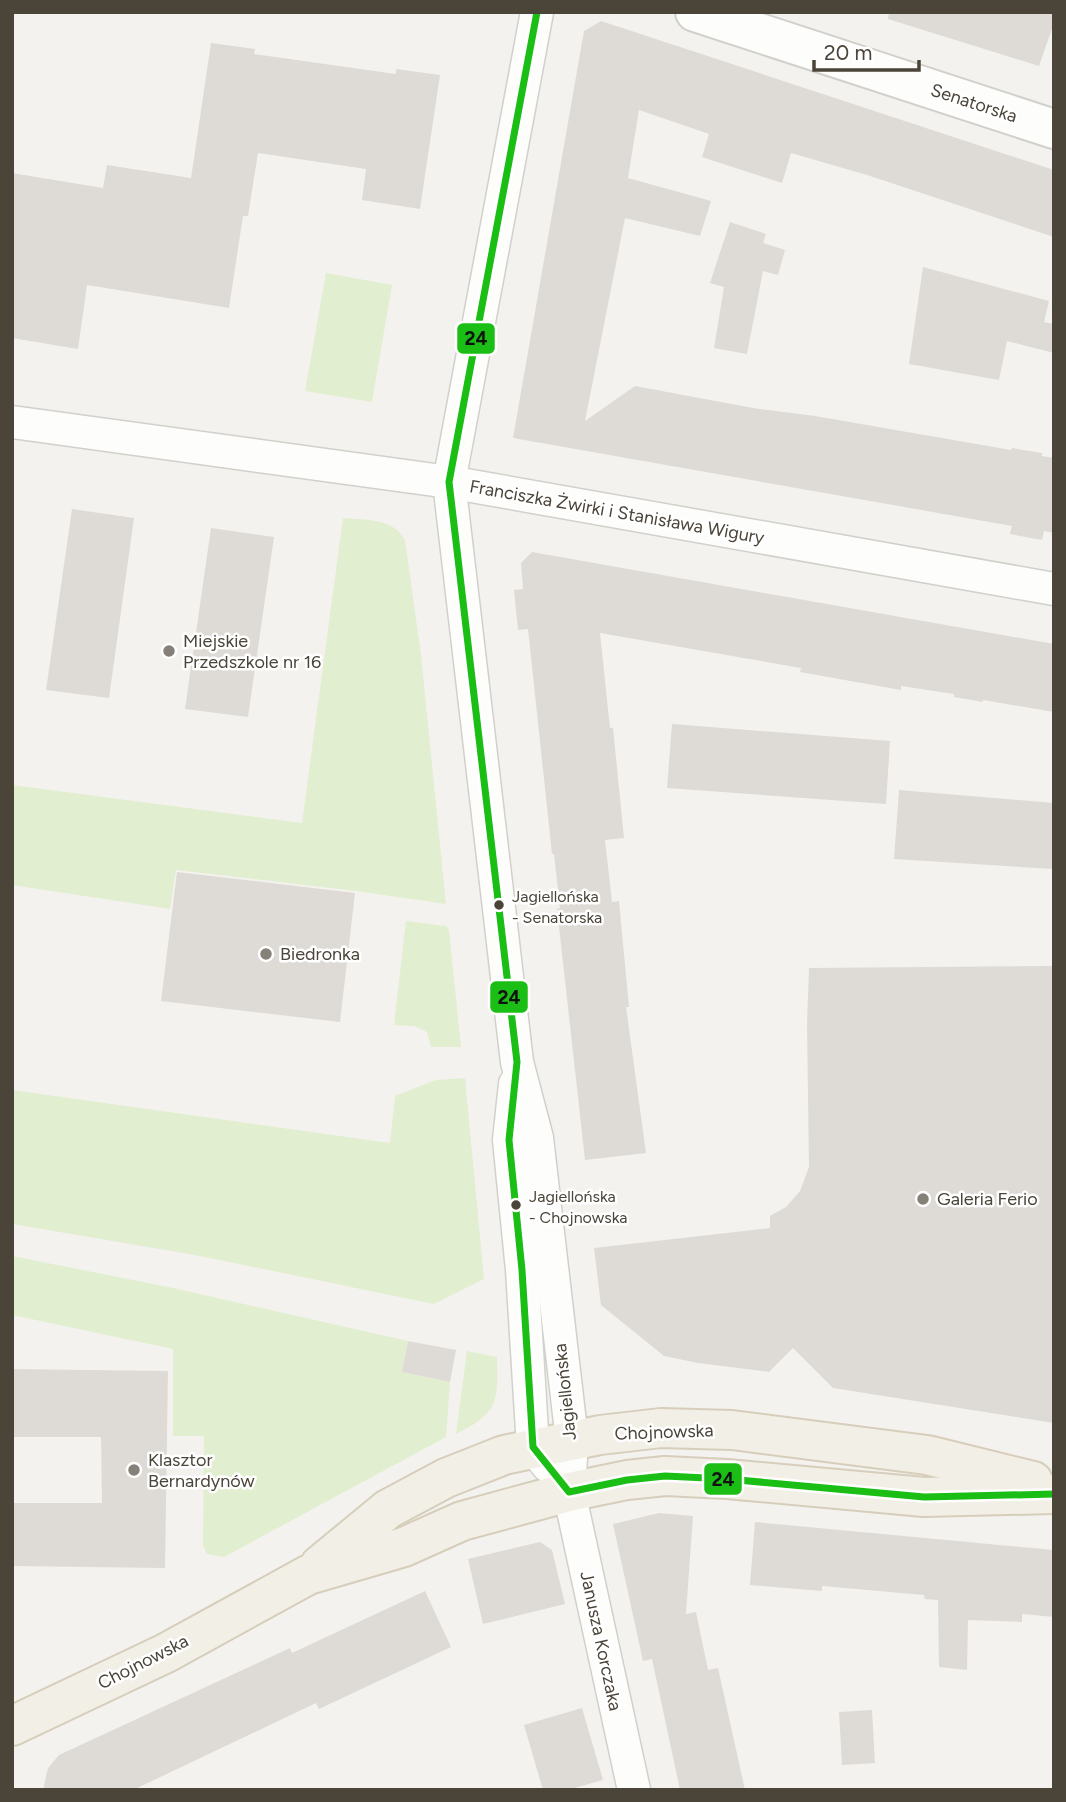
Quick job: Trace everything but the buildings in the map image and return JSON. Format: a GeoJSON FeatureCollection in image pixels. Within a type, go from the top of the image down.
{"type":"FeatureCollection","features":[{"type":"Feature","properties":{"kind":"main road","name":"Chojnowska"},"geometry":{"type":"LineString","coordinates":[[12,1726],[166,1653],[308,1575],[388,1509],[473,1466],[533,1447],[661,1428],[732,1430],[927,1455],[1054,1486]]}},
{"type":"Feature","properties":{"kind":"main road","name":"Chojnowska"},"geometry":{"type":"LineString","coordinates":[[308,1575],[404,1547],[440,1530],[493,1511],[626,1480],[665,1476],[727,1479],[924,1497],[1054,1494]]}},
{"type":"Feature","properties":{"kind":"street","name":"Jagiellońska"},"geometry":{"type":"LineString","coordinates":[[537,12],[449,482],[517,1062],[537,1138],[572,1440],[569,1492]]}},
{"type":"Feature","properties":{"kind":"street","name":"Senatorska"},"geometry":{"type":"LineString","coordinates":[[695,12],[1054,129]]}},
{"type":"Feature","properties":{"kind":"street","name":"Franciszka Żwirki i Stanisława Wigury"},"geometry":{"type":"LineString","coordinates":[[12,422],[449,482],[1054,589]]}},
{"type":"Feature","properties":{"kind":"street","name":"Jagiellońska"},"geometry":{"type":"LineString","coordinates":[[517,1062],[509,1140],[522,1270],[533,1447],[569,1492]]}},
{"type":"Feature","properties":{"kind":"street","name":"Janusza Korczaka"},"geometry":{"type":"LineString","coordinates":[[569,1492],[634,1790]]}},
{"type":"Feature","properties":{"kind":"green space"},"geometry":{"type":"Polygon","coordinates":[[[326,273],[392,285],[372,402],[305,391],[326,273]]]}},
{"type":"Feature","properties":{"kind":"green space"},"geometry":{"type":"Polygon","coordinates":[[[343,518],[386,524],[400,533],[405,540],[421,655],[446,904],[176,870],[170,909],[12,885],[12,785],[302,823],[343,518]]]}},
{"type":"Feature","properties":{"kind":"green space"},"geometry":{"type":"Polygon","coordinates":[[[406,921],[446,926],[449,930],[461,1047],[431,1047],[427,1032],[415,1026],[394,1025],[406,921]]]}},
{"type":"Feature","properties":{"kind":"green space"},"geometry":{"type":"Polygon","coordinates":[[[465,1078],[484,1279],[434,1304],[195,1255],[12,1224],[12,1090],[390,1143],[395,1096],[436,1080],[465,1078]]]}},
{"type":"Feature","properties":{"kind":"green space"},"geometry":{"type":"Polygon","coordinates":[[[12,1256],[173,1288],[408,1341],[402,1372],[450,1382],[446,1437],[224,1557],[207,1554],[203,1545],[204,1436],[173,1436],[173,1349],[12,1315],[12,1256]]]}},
{"type":"Feature","properties":{"kind":"green space"},"geometry":{"type":"Polygon","coordinates":[[[467,1351],[497,1357],[496,1395],[488,1412],[481,1419],[456,1434],[467,1351]]]}},
{"type":"Feature","properties":{"kind":"transit line","name":"24"},"geometry":{"type":"LineString","coordinates":[[537,12],[449,482],[517,1062],[509,1140],[522,1270],[533,1447],[569,1492],[627,1480],[665,1476],[924,1497],[1054,1494]]}},
{"type":"Feature","properties":{"kind":"place","name":"Miejskie Przedszkole nr 16"},"geometry":{"type":"Point","coordinates":[169,651]}},
{"type":"Feature","properties":{"kind":"place","name":"Jagiellońska - Senatorska"},"geometry":{"type":"Point","coordinates":[499,905]}},
{"type":"Feature","properties":{"kind":"place","name":"Biedronka"},"geometry":{"type":"Point","coordinates":[266,954]}},
{"type":"Feature","properties":{"kind":"place","name":"Galeria Ferio"},"geometry":{"type":"Point","coordinates":[923,1199]}},
{"type":"Feature","properties":{"kind":"place","name":"Jagiellońska - Chojnowska"},"geometry":{"type":"Point","coordinates":[516,1205]}},
{"type":"Feature","properties":{"kind":"place","name":"Klasztor Bernardynów"},"geometry":{"type":"Point","coordinates":[134,1470]}}]}
